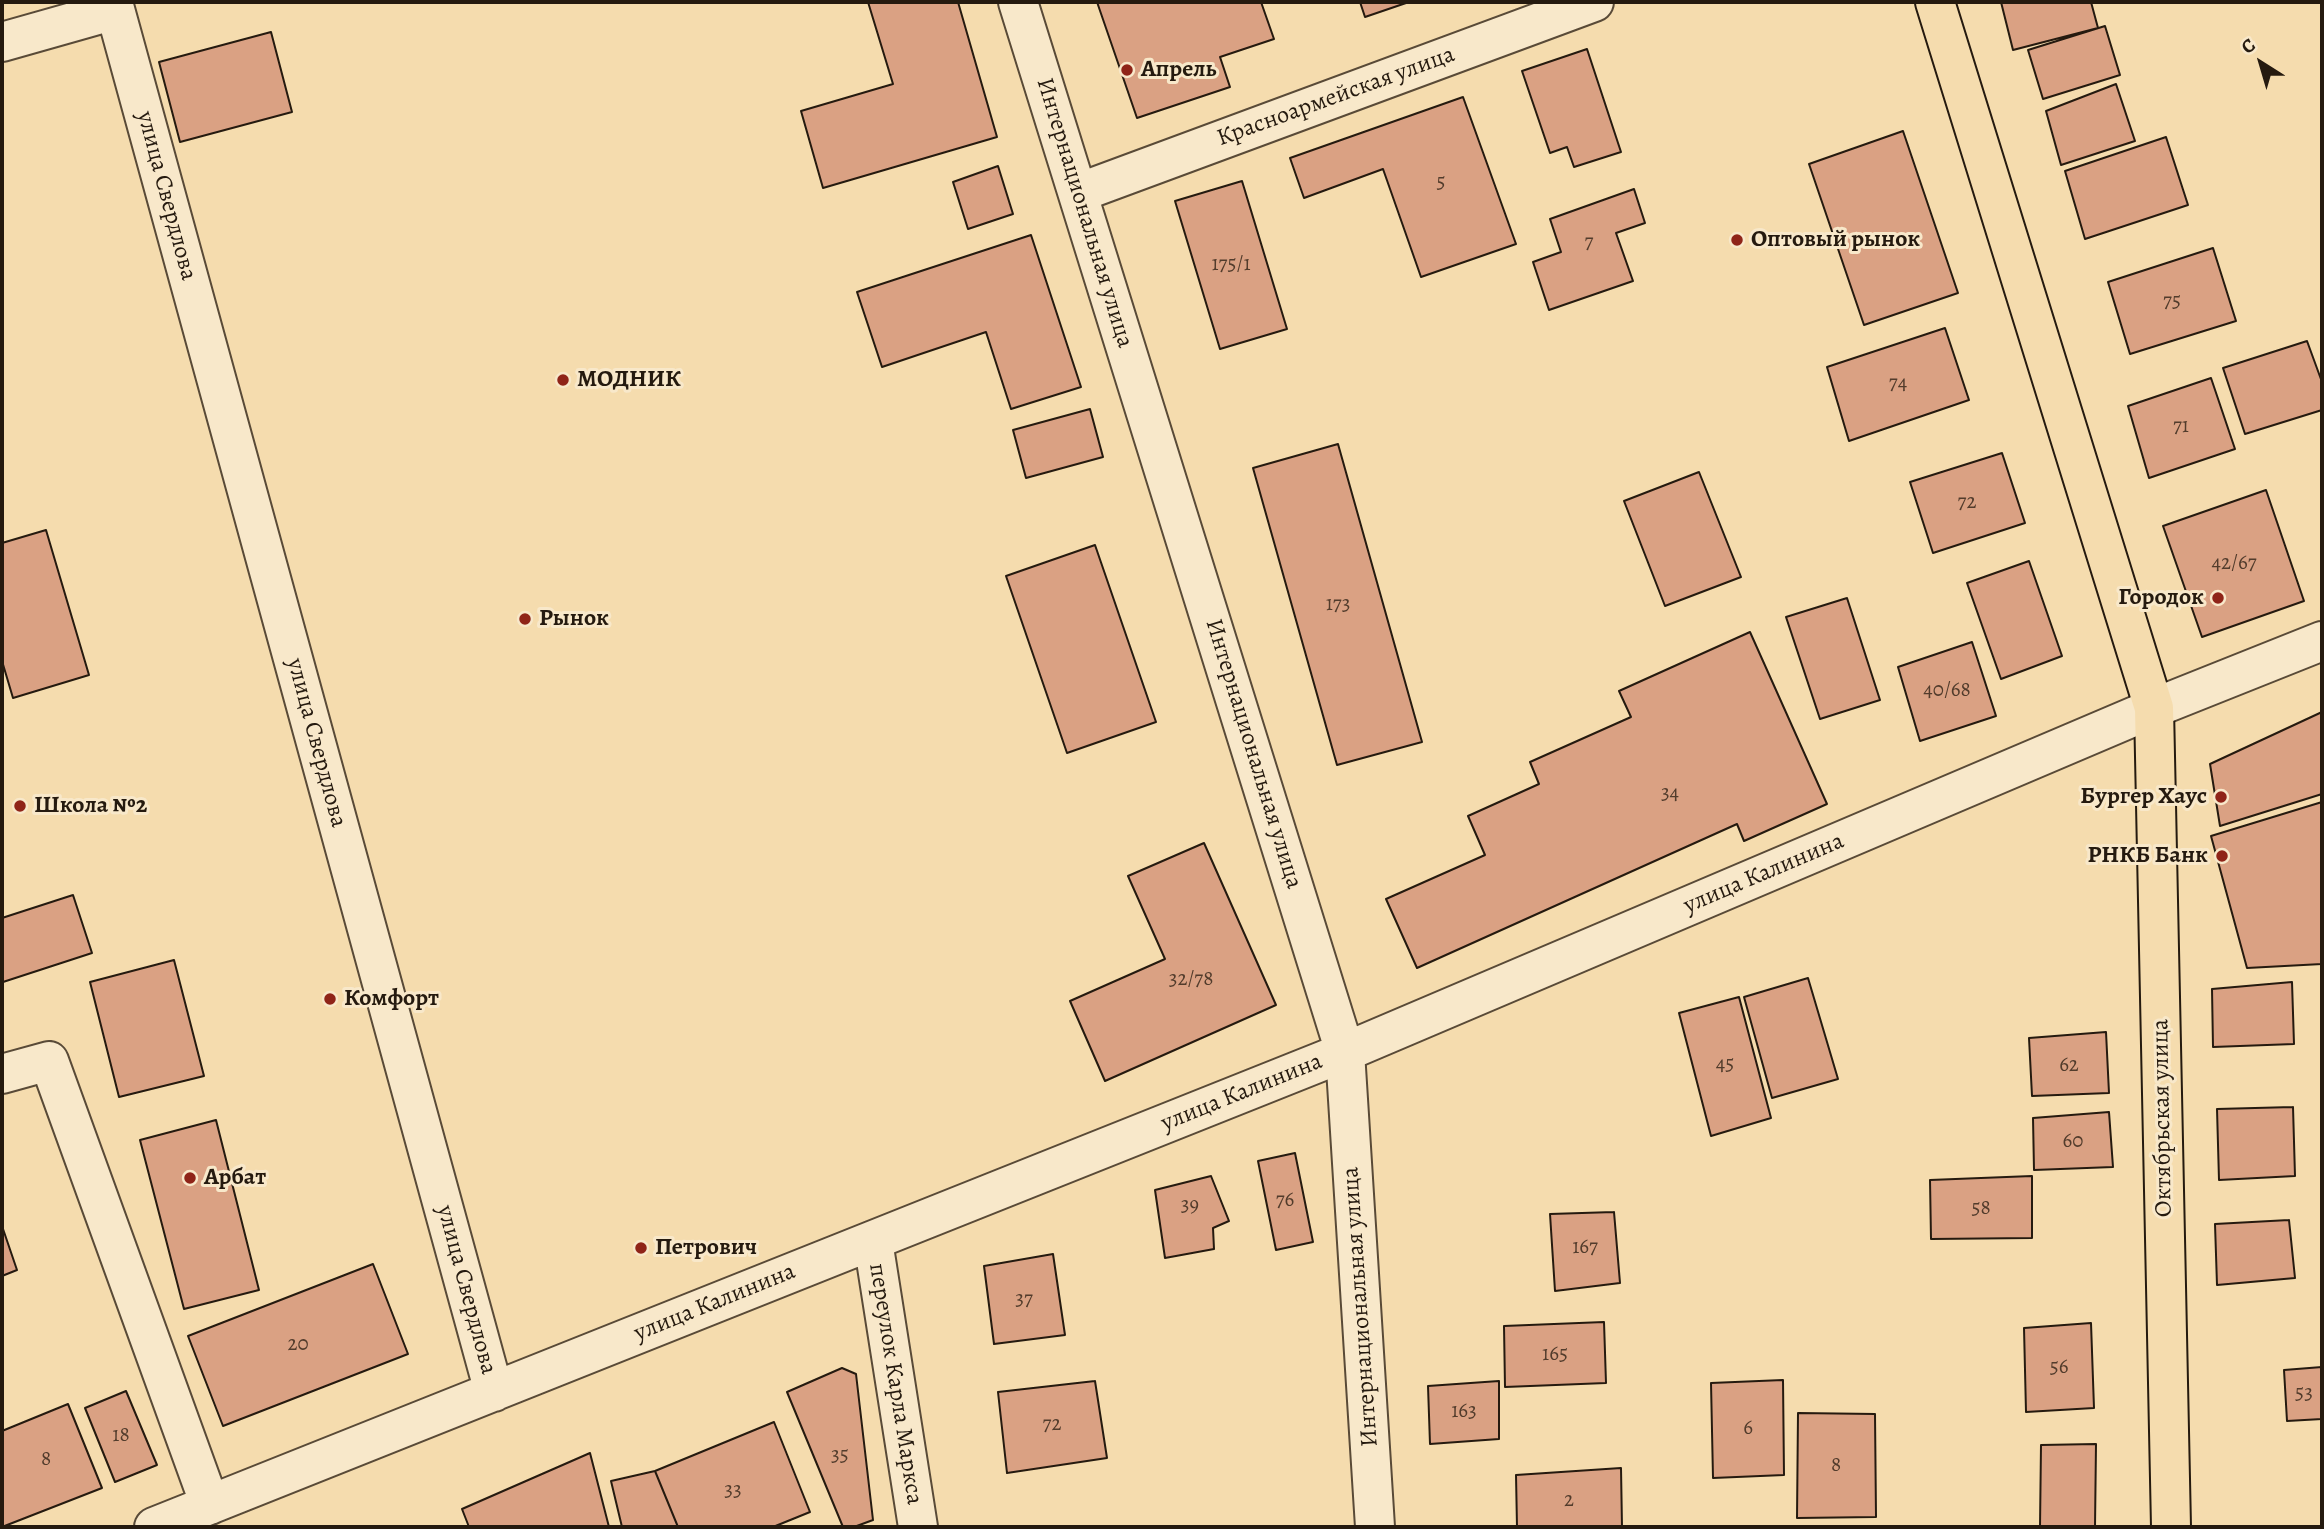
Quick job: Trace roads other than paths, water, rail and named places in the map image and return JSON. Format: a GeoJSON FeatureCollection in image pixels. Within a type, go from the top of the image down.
{"type":"FeatureCollection","features":[{"type":"Feature","properties":{"kind":"main road","name":"Октябрьская улица"},"geometry":{"type":"LineString","coordinates":[[1936,2],[2154,708],[2171,1527]]}},
{"type":"Feature","properties":{"kind":"street","name":"Интернациональная улица"},"geometry":{"type":"LineString","coordinates":[[1018,2],[1345,1052],[1375,1527]]}},
{"type":"Feature","properties":{"kind":"street","name":"Красноармейская улица"},"geometry":{"type":"LineString","coordinates":[[1078,193],[1594,2]]}},
{"type":"Feature","properties":{"kind":"street"},"geometry":{"type":"LineString","coordinates":[[2,42],[114,6]]}},
{"type":"Feature","properties":{"kind":"street","name":"улица Свердлова"},"geometry":{"type":"LineString","coordinates":[[114,6],[494,1392]]}},
{"type":"Feature","properties":{"kind":"street","name":"улица Калинина"},"geometry":{"type":"LineString","coordinates":[[154,1527],[1345,1052],[2154,708],[2322,641]]}},
{"type":"Feature","properties":{"kind":"street"},"geometry":{"type":"LineString","coordinates":[[2,1074],[49,1061],[210,1505]]}},
{"type":"Feature","properties":{"kind":"street","name":"переулок Карла Маркса"},"geometry":{"type":"LineString","coordinates":[[873,1241],[918,1527]]}},
{"type":"Feature","properties":{"kind":"place","name":"Апрель"},"geometry":{"type":"Point","coordinates":[1127,70]}},
{"type":"Feature","properties":{"kind":"place","name":"Оптовый рынок"},"geometry":{"type":"Point","coordinates":[1737,240]}},
{"type":"Feature","properties":{"kind":"place","name":"МОДНИК"},"geometry":{"type":"Point","coordinates":[563,380]}},
{"type":"Feature","properties":{"kind":"place","name":"Городок"},"geometry":{"type":"Point","coordinates":[2218,598]}},
{"type":"Feature","properties":{"kind":"place","name":"Рынок"},"geometry":{"type":"Point","coordinates":[525,619]}},
{"type":"Feature","properties":{"kind":"place","name":"Бургер Хаус"},"geometry":{"type":"Point","coordinates":[2221,797]}},
{"type":"Feature","properties":{"kind":"place","name":"Школа №2"},"geometry":{"type":"Point","coordinates":[20,806]}},
{"type":"Feature","properties":{"kind":"place","name":"РНКБ Банк"},"geometry":{"type":"Point","coordinates":[2222,856]}},
{"type":"Feature","properties":{"kind":"place","name":"Комфорт"},"geometry":{"type":"Point","coordinates":[330,999]}},
{"type":"Feature","properties":{"kind":"place","name":"Арбат"},"geometry":{"type":"Point","coordinates":[190,1178]}},
{"type":"Feature","properties":{"kind":"place","name":"Петрович"},"geometry":{"type":"Point","coordinates":[641,1248]}}]}
